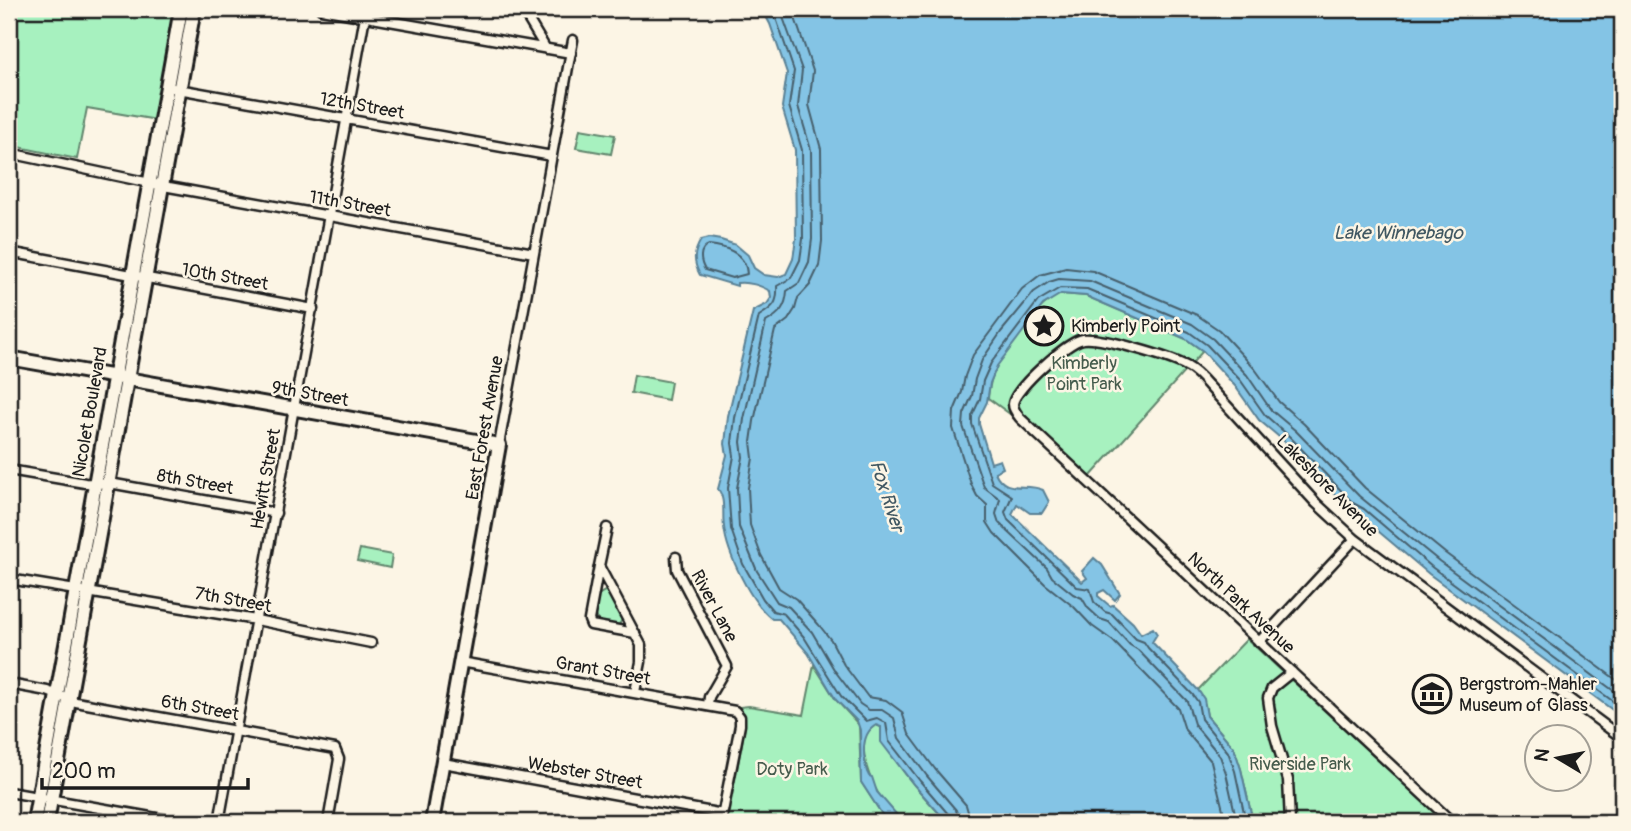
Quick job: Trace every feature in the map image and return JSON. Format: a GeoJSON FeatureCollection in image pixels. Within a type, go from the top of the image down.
{"type":"FeatureCollection","features":[{"type":"Feature","properties":{"kind":"street","name":"Nicolet Boulevard"},"geometry":{"type":"LineString","coordinates":[[173,88],[181,9]]}},
{"type":"Feature","properties":{"kind":"street","name":"Nicolet Boulevard"},"geometry":{"type":"LineString","coordinates":[[47,822],[45,798],[155,183],[173,88],[194,9]]}},
{"type":"Feature","properties":{"kind":"street"},"geometry":{"type":"LineString","coordinates":[[321,9],[571,53]]}},
{"type":"Feature","properties":{"kind":"street"},"geometry":{"type":"LineString","coordinates":[[522,9],[547,49]]}},
{"type":"Feature","properties":{"kind":"street","name":"Hewitt Street"},"geometry":{"type":"LineString","coordinates":[[219,822],[365,16]]}},
{"type":"Feature","properties":{"kind":"street","name":"East Forest Avenue"},"geometry":{"type":"LineString","coordinates":[[432,822],[573,40]]}},
{"type":"Feature","properties":{"kind":"street","name":"12th Street"},"geometry":{"type":"LineString","coordinates":[[173,88],[552,156]]}},
{"type":"Feature","properties":{"kind":"street","name":"11th Street"},"geometry":{"type":"LineString","coordinates":[[9,153],[155,183],[534,253]]}},
{"type":"Feature","properties":{"kind":"street","name":"10th Street"},"geometry":{"type":"LineString","coordinates":[[9,252],[313,309]]}},
{"type":"Feature","properties":{"kind":"street","name":"Lakeshore Avenue"},"geometry":{"type":"LineString","coordinates":[[1013,404],[1022,388],[1057,355],[1069,344],[1083,339],[1105,341],[1189,367],[1316,503],[1355,539],[1622,738]]}},
{"type":"Feature","properties":{"kind":"street","name":"9th Street"},"geometry":{"type":"LineString","coordinates":[[9,358],[499,445]]}},
{"type":"Feature","properties":{"kind":"street","name":"North Park Avenue"},"geometry":{"type":"LineString","coordinates":[[1013,404],[1020,418],[1037,435],[1452,822]]}},
{"type":"Feature","properties":{"kind":"street","name":"8th Street"},"geometry":{"type":"LineString","coordinates":[[9,470],[276,513]]}},
{"type":"Feature","properties":{"kind":"street"},"geometry":{"type":"LineString","coordinates":[[607,528],[590,625],[635,634]]}},
{"type":"Feature","properties":{"kind":"street"},"geometry":{"type":"LineString","coordinates":[[1259,642],[1355,539]]}},
{"type":"Feature","properties":{"kind":"street","name":"River Lane"},"geometry":{"type":"LineString","coordinates":[[676,557],[677,570],[727,666],[709,697],[708,705]]}},
{"type":"Feature","properties":{"kind":"street"},"geometry":{"type":"LineString","coordinates":[[599,566],[641,645],[642,655],[635,692]]}},
{"type":"Feature","properties":{"kind":"street","name":"7th Street"},"geometry":{"type":"LineString","coordinates":[[9,579],[256,620],[371,643]]}},
{"type":"Feature","properties":{"kind":"street","name":"Grant Street"},"geometry":{"type":"LineString","coordinates":[[460,662],[731,709],[739,715],[740,725],[722,818]]}},
{"type":"Feature","properties":{"kind":"street"},"geometry":{"type":"LineString","coordinates":[[1290,822],[1288,780],[1272,726],[1268,698],[1272,688],[1292,673]]}},
{"type":"Feature","properties":{"kind":"street","name":"6th Street"},"geometry":{"type":"LineString","coordinates":[[9,684],[47,691],[62,698],[332,748],[338,751],[340,760],[328,822]]}},
{"type":"Feature","properties":{"kind":"street","name":"Webster Street"},"geometry":{"type":"LineString","coordinates":[[443,763],[722,818]]}},
{"type":"Feature","properties":{"kind":"street"},"geometry":{"type":"LineString","coordinates":[[9,792],[179,822]]}},
{"type":"Feature","properties":{"kind":"street","name":"Nicolet Boulevard"},"geometry":{"type":"LineString","coordinates":[[34,822],[45,798]]}},
{"type":"Feature","properties":{"kind":"green space"},"geometry":{"type":"Polygon","coordinates":[[[9,9],[177,9],[157,120],[87,108],[77,159],[9,145],[9,9]]]}},
{"type":"Feature","properties":{"kind":"green space"},"geometry":{"type":"Polygon","coordinates":[[[580,129],[615,135],[611,154],[576,148],[580,129]]]}},
{"type":"Feature","properties":{"kind":"green space","name":"Kimberly Point Park"},"geometry":{"type":"Polygon","coordinates":[[[1061,294],[1086,296],[1186,339],[1203,351],[1090,477],[1019,410],[1010,414],[988,398],[997,365],[1009,346],[1043,305],[1061,294]]]}},
{"type":"Feature","properties":{"kind":"green space"},"geometry":{"type":"Polygon","coordinates":[[[634,375],[671,382],[668,400],[631,393],[634,375]]]}},
{"type":"Feature","properties":{"kind":"green space"},"geometry":{"type":"Polygon","coordinates":[[[360,549],[392,555],[390,568],[357,561],[360,549]]]}},
{"type":"Feature","properties":{"kind":"green space"},"geometry":{"type":"Polygon","coordinates":[[[605,591],[610,594],[623,618],[619,625],[599,622],[595,616],[598,595],[605,591]]]}},
{"type":"Feature","properties":{"kind":"green space","name":"Riverside Park"},"geometry":{"type":"Polygon","coordinates":[[[1247,639],[1445,822],[1253,822],[1234,748],[1207,716],[1198,690],[1247,639]]]}},
{"type":"Feature","properties":{"kind":"green space","name":"Doty Park"},"geometry":{"type":"Polygon","coordinates":[[[814,665],[836,700],[859,725],[861,782],[887,822],[727,822],[745,727],[744,716],[739,707],[749,706],[804,715],[814,665]]]}},
{"type":"Feature","properties":{"kind":"green space","name":"Doty Park"},"geometry":{"type":"Polygon","coordinates":[[[876,725],[881,727],[899,766],[947,822],[903,822],[883,801],[870,777],[864,747],[865,738],[876,725]]]}},
{"type":"Feature","properties":{"kind":"water"},"geometry":{"type":"Polygon","coordinates":[[[762,9],[1622,9],[1622,717],[1429,574],[1349,509],[1285,442],[1259,420],[1235,386],[1203,351],[1186,339],[1086,296],[1061,294],[1043,305],[997,366],[990,383],[987,402],[979,418],[991,463],[1000,460],[1003,468],[995,472],[1004,483],[1043,490],[1049,502],[1042,513],[1030,513],[1017,504],[1012,514],[1082,582],[1087,578],[1082,571],[1094,558],[1102,565],[1120,594],[1115,600],[1104,590],[1098,593],[1098,596],[1110,606],[1113,605],[1141,634],[1153,628],[1157,634],[1152,642],[1198,690],[1204,699],[1207,716],[1234,748],[1253,822],[947,822],[881,742],[881,727],[876,725],[865,740],[867,772],[872,777],[877,792],[903,822],[887,822],[861,782],[860,730],[857,721],[836,700],[808,653],[779,619],[772,619],[756,602],[730,551],[723,522],[723,502],[718,489],[727,455],[725,444],[728,416],[753,311],[767,304],[771,298],[770,291],[758,286],[737,283],[737,286],[700,275],[695,262],[696,249],[701,240],[709,238],[736,245],[748,255],[754,268],[764,275],[778,277],[786,274],[793,259],[796,239],[795,150],[782,107],[787,73],[762,9]]]}},
{"type":"Feature","properties":{"kind":"place","name":"Kimberly Point"},"geometry":{"type":"Point","coordinates":[1044,326]}},
{"type":"Feature","properties":{"kind":"place","name":"Bergstrom-Mahler Museum of Glass"},"geometry":{"type":"Point","coordinates":[1432,694]}},
{"type":"Feature","properties":{"kind":"water label","name":"Lake Winnebago"},"geometry":{"type":"Point","coordinates":[1398,233]}},
{"type":"Feature","properties":{"kind":"water label","name":"Fox River"},"geometry":{"type":"Point","coordinates":[887,496]}}]}
